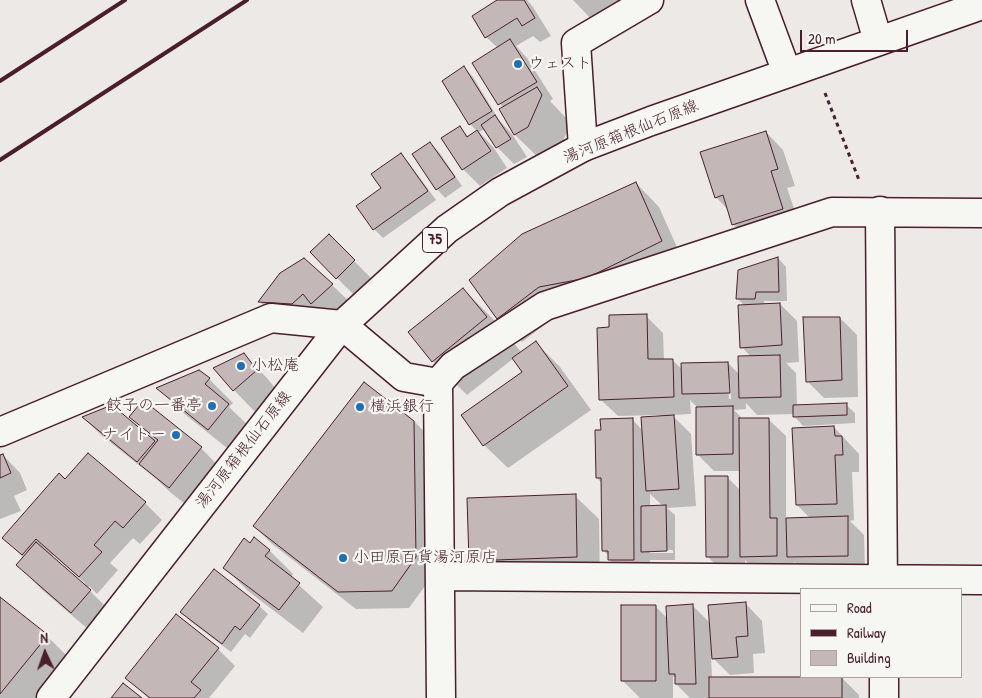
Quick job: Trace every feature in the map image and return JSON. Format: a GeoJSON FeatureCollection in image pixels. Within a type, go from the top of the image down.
{"type":"FeatureCollection","features":[{"type":"Feature","properties":{"kind":"street"},"geometry":{"type":"LineString","coordinates":[[583,147],[576,43],[649,0]]}},
{"type":"Feature","properties":{"kind":"street"},"geometry":{"type":"LineString","coordinates":[[760,0],[787,73]]}},
{"type":"Feature","properties":{"kind":"street"},"geometry":{"type":"LineString","coordinates":[[866,0],[878,41]]}},
{"type":"Feature","properties":{"kind":"street","name":"湯河原箱根仙石原線"},"geometry":{"type":"LineString","coordinates":[[51,698],[342,326],[448,229],[500,192],[583,147],[651,121],[982,5]]}},
{"type":"Feature","properties":{"kind":"street"},"geometry":{"type":"LineString","coordinates":[[441,698],[438,383],[453,366],[545,306],[832,212],[982,213]]}},
{"type":"Feature","properties":{"kind":"street"},"geometry":{"type":"LineString","coordinates":[[880,212],[883,585]]}},
{"type":"Feature","properties":{"kind":"street"},"geometry":{"type":"LineString","coordinates":[[0,432],[271,318],[342,326],[404,377],[438,383]]}},
{"type":"Feature","properties":{"kind":"street"},"geometry":{"type":"LineString","coordinates":[[440,576],[883,585],[982,580]]}},
{"type":"Feature","properties":{"kind":"street"},"geometry":{"type":"LineString","coordinates":[[884,678],[884,698]]}},
{"type":"Feature","properties":{"kind":"path"},"geometry":{"type":"LineString","coordinates":[[825,94],[863,190],[880,212]]}},
{"type":"Feature","properties":{"kind":"building"},"geometry":{"type":"Polygon","coordinates":[[[497,0],[524,0],[535,18],[522,26],[517,18],[485,38],[472,16],[497,0]]]}},
{"type":"Feature","properties":{"kind":"building"},"geometry":{"type":"Polygon","coordinates":[[[510,39],[537,82],[498,105],[472,63],[510,39]]]}},
{"type":"Feature","properties":{"kind":"building"},"geometry":{"type":"Polygon","coordinates":[[[464,66],[492,111],[469,125],[442,81],[464,66]]]}},
{"type":"Feature","properties":{"kind":"building"},"geometry":{"type":"Polygon","coordinates":[[[537,87],[542,95],[528,127],[514,135],[499,109],[537,87]]]}},
{"type":"Feature","properties":{"kind":"building"},"geometry":{"type":"Polygon","coordinates":[[[495,115],[511,139],[496,148],[481,125],[495,115]]]}},
{"type":"Feature","properties":{"kind":"building"},"geometry":{"type":"Polygon","coordinates":[[[460,126],[467,137],[477,130],[491,151],[462,170],[441,138],[460,126]]]}},
{"type":"Feature","properties":{"kind":"building"},"geometry":{"type":"Polygon","coordinates":[[[766,131],[778,169],[771,171],[783,209],[732,225],[723,195],[715,198],[700,152],[766,131]]]}},
{"type":"Feature","properties":{"kind":"building"},"geometry":{"type":"Polygon","coordinates":[[[430,142],[455,177],[436,190],[412,154],[430,142]]]}},
{"type":"Feature","properties":{"kind":"building"},"geometry":{"type":"Polygon","coordinates":[[[401,153],[428,191],[373,230],[356,206],[381,188],[371,174],[401,153]]]}},
{"type":"Feature","properties":{"kind":"building"},"geometry":{"type":"Polygon","coordinates":[[[636,182],[662,241],[587,278],[539,287],[497,319],[469,280],[522,234],[636,182]]]}},
{"type":"Feature","properties":{"kind":"building"},"geometry":{"type":"Polygon","coordinates":[[[329,234],[355,260],[336,279],[310,252],[329,234]]]}},
{"type":"Feature","properties":{"kind":"building"},"geometry":{"type":"Polygon","coordinates":[[[778,257],[779,292],[756,292],[755,299],[736,299],[738,270],[778,257]]]}},
{"type":"Feature","properties":{"kind":"building"},"geometry":{"type":"Polygon","coordinates":[[[304,258],[333,284],[311,304],[303,294],[292,304],[258,302],[280,273],[304,258]]]}},
{"type":"Feature","properties":{"kind":"building"},"geometry":{"type":"Polygon","coordinates":[[[463,288],[487,317],[432,362],[408,332],[463,288]]]}},
{"type":"Feature","properties":{"kind":"building"},"geometry":{"type":"Polygon","coordinates":[[[780,303],[782,345],[740,348],[738,305],[780,303]]]}},
{"type":"Feature","properties":{"kind":"building"},"geometry":{"type":"Polygon","coordinates":[[[647,314],[648,359],[673,359],[674,397],[599,400],[597,328],[609,327],[609,315],[647,314]]]}},
{"type":"Feature","properties":{"kind":"building"},"geometry":{"type":"Polygon","coordinates":[[[803,317],[840,317],[842,380],[806,382],[803,317]]]}},
{"type":"Feature","properties":{"kind":"building"},"geometry":{"type":"Polygon","coordinates":[[[536,341],[568,386],[483,446],[461,415],[522,372],[512,358],[536,341]]]}},
{"type":"Feature","properties":{"kind":"building"},"geometry":{"type":"Polygon","coordinates":[[[244,353],[257,370],[233,391],[213,368],[244,353]]]}},
{"type":"Feature","properties":{"kind":"building"},"geometry":{"type":"Polygon","coordinates":[[[780,355],[781,397],[739,398],[738,356],[780,355]]]}},
{"type":"Feature","properties":{"kind":"building"},"geometry":{"type":"Polygon","coordinates":[[[728,362],[730,393],[682,394],[681,363],[728,362]]]}},
{"type":"Feature","properties":{"kind":"building"},"geometry":{"type":"Polygon","coordinates":[[[199,370],[210,378],[205,384],[229,404],[208,430],[156,388],[199,370]]]}},
{"type":"Feature","properties":{"kind":"building"},"geometry":{"type":"Polygon","coordinates":[[[364,382],[414,421],[416,557],[392,591],[338,592],[253,526],[364,382]]]}},
{"type":"Feature","properties":{"kind":"building"},"geometry":{"type":"Polygon","coordinates":[[[143,400],[202,447],[169,488],[139,464],[158,440],[129,417],[143,400]]]}},
{"type":"Feature","properties":{"kind":"building"},"geometry":{"type":"Polygon","coordinates":[[[847,403],[847,415],[793,417],[793,405],[847,403]]]}},
{"type":"Feature","properties":{"kind":"building"},"geometry":{"type":"Polygon","coordinates":[[[112,405],[155,441],[137,462],[82,417],[112,405]]]}},
{"type":"Feature","properties":{"kind":"building"},"geometry":{"type":"Polygon","coordinates":[[[733,406],[733,454],[696,455],[696,407],[733,406]]]}},
{"type":"Feature","properties":{"kind":"building"},"geometry":{"type":"Polygon","coordinates":[[[674,415],[679,489],[646,491],[641,417],[674,415]]]}},
{"type":"Feature","properties":{"kind":"building"},"geometry":{"type":"Polygon","coordinates":[[[633,418],[634,560],[608,560],[608,551],[602,551],[601,478],[596,478],[595,430],[601,430],[600,419],[633,418]]]}},
{"type":"Feature","properties":{"kind":"building"},"geometry":{"type":"Polygon","coordinates":[[[739,418],[769,418],[770,518],[777,518],[777,556],[740,557],[739,418]]]}},
{"type":"Feature","properties":{"kind":"building"},"geometry":{"type":"Polygon","coordinates":[[[834,426],[835,436],[842,436],[843,455],[835,455],[837,504],[796,505],[792,428],[834,426]]]}},
{"type":"Feature","properties":{"kind":"building"},"geometry":{"type":"Polygon","coordinates":[[[88,453],[146,502],[123,528],[115,521],[94,545],[102,552],[79,577],[36,539],[22,555],[2,538],[59,473],[65,479],[88,453]]]}},
{"type":"Feature","properties":{"kind":"building"},"geometry":{"type":"Polygon","coordinates":[[[3,454],[11,473],[0,478],[0,455],[3,454]]]}},
{"type":"Feature","properties":{"kind":"building"},"geometry":{"type":"Polygon","coordinates":[[[705,476],[728,476],[728,557],[706,557],[705,476]]]}},
{"type":"Feature","properties":{"kind":"building"},"geometry":{"type":"Polygon","coordinates":[[[576,494],[577,557],[469,561],[467,498],[576,494]]]}},
{"type":"Feature","properties":{"kind":"building"},"geometry":{"type":"Polygon","coordinates":[[[666,505],[667,551],[641,552],[641,506],[666,505]]]}},
{"type":"Feature","properties":{"kind":"building"},"geometry":{"type":"Polygon","coordinates":[[[848,516],[848,556],[787,557],[786,518],[848,516]]]}},
{"type":"Feature","properties":{"kind":"building"},"geometry":{"type":"Polygon","coordinates":[[[254,537],[270,550],[265,556],[300,583],[279,610],[223,568],[244,538],[250,543],[254,537]]]}},
{"type":"Feature","properties":{"kind":"building"},"geometry":{"type":"Polygon","coordinates":[[[36,542],[91,590],[71,613],[16,565],[36,542]]]}},
{"type":"Feature","properties":{"kind":"building"},"geometry":{"type":"Polygon","coordinates":[[[214,569],[260,605],[240,630],[235,626],[222,644],[180,612],[214,569]]]}},
{"type":"Feature","properties":{"kind":"building"},"geometry":{"type":"Polygon","coordinates":[[[0,597],[48,635],[0,694],[0,597]]]}},
{"type":"Feature","properties":{"kind":"building"},"geometry":{"type":"Polygon","coordinates":[[[746,602],[748,636],[736,637],[738,657],[712,659],[708,605],[746,602]]]}},
{"type":"Feature","properties":{"kind":"building"},"geometry":{"type":"Polygon","coordinates":[[[693,604],[696,684],[675,684],[675,674],[669,674],[666,606],[693,604]]]}},
{"type":"Feature","properties":{"kind":"building"},"geometry":{"type":"Polygon","coordinates":[[[621,605],[656,605],[656,681],[621,681],[621,605]]]}},
{"type":"Feature","properties":{"kind":"building"},"geometry":{"type":"Polygon","coordinates":[[[176,614],[219,648],[191,682],[201,690],[194,698],[150,698],[125,678],[176,614]]]}},
{"type":"Feature","properties":{"kind":"building"},"geometry":{"type":"Polygon","coordinates":[[[709,677],[842,678],[842,698],[709,698],[709,677]]]}},
{"type":"Feature","properties":{"kind":"building"},"geometry":{"type":"Polygon","coordinates":[[[123,683],[142,698],[111,698],[123,683]]]}},
{"type":"Feature","properties":{"kind":"railway"},"geometry":{"type":"LineString","coordinates":[[0,81],[125,0]]}},
{"type":"Feature","properties":{"kind":"railway"},"geometry":{"type":"LineString","coordinates":[[0,160],[247,0]]}},
{"type":"Feature","properties":{"kind":"place","name":"ウェスト"},"geometry":{"type":"Point","coordinates":[518,64]}},
{"type":"Feature","properties":{"kind":"place","name":"小松庵"},"geometry":{"type":"Point","coordinates":[241,366]}},
{"type":"Feature","properties":{"kind":"place","name":"餃子の一番亭"},"geometry":{"type":"Point","coordinates":[212,406]}},
{"type":"Feature","properties":{"kind":"place","name":"横浜銀行"},"geometry":{"type":"Point","coordinates":[360,407]}},
{"type":"Feature","properties":{"kind":"place","name":"ナイトー"},"geometry":{"type":"Point","coordinates":[176,435]}},
{"type":"Feature","properties":{"kind":"place","name":"小田原百貨湯河原店"},"geometry":{"type":"Point","coordinates":[343,558]}}]}
